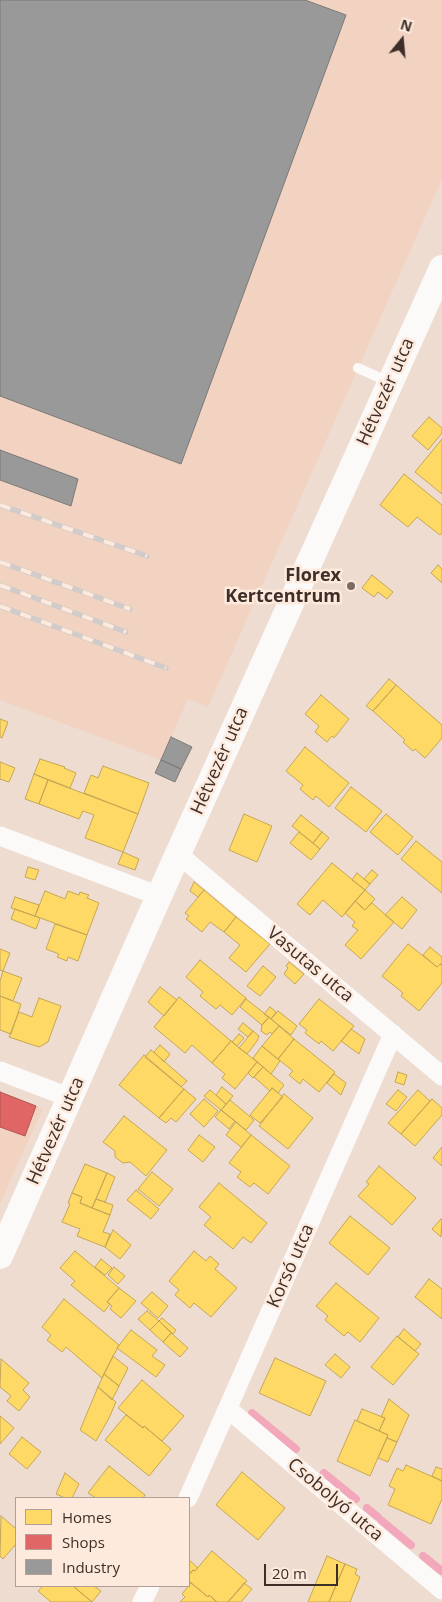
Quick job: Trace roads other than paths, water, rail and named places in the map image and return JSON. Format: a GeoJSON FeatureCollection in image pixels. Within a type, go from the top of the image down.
{"type":"FeatureCollection","features":[{"type":"Feature","properties":{"kind":"street","name":"Hétvezér utca"},"geometry":{"type":"LineString","coordinates":[[0,1256],[159,896],[442,268]]}},
{"type":"Feature","properties":{"kind":"street"},"geometry":{"type":"LineString","coordinates":[[0,836],[159,896]]}},
{"type":"Feature","properties":{"kind":"street","name":"Vasutas utca"},"geometry":{"type":"LineString","coordinates":[[178,854],[442,1076]]}},
{"type":"Feature","properties":{"kind":"street","name":"Korsó utca"},"geometry":{"type":"LineString","coordinates":[[188,1497],[393,1034]]}},
{"type":"Feature","properties":{"kind":"street"},"geometry":{"type":"LineString","coordinates":[[0,1071],[71,1098]]}},
{"type":"Feature","properties":{"kind":"street","name":"Csobolyó utca"},"geometry":{"type":"LineString","coordinates":[[228,1409],[442,1590]]}},
{"type":"Feature","properties":{"kind":"street"},"geometry":{"type":"LineString","coordinates":[[142,1602],[150,1587]]}},
{"type":"Feature","properties":{"kind":"lane"},"geometry":{"type":"LineString","coordinates":[[358,368],[390,382]]}},
{"type":"Feature","properties":{"kind":"waterway"},"geometry":{"type":"LineString","coordinates":[[252,1413],[296,1449]]}},
{"type":"Feature","properties":{"kind":"waterway"},"geometry":{"type":"LineString","coordinates":[[324,1473],[356,1499]]}},
{"type":"Feature","properties":{"kind":"waterway"},"geometry":{"type":"LineString","coordinates":[[367,1508],[378,1517]]}},
{"type":"Feature","properties":{"kind":"waterway"},"geometry":{"type":"LineString","coordinates":[[382,1521],[411,1545]]}},
{"type":"Feature","properties":{"kind":"waterway"},"geometry":{"type":"LineString","coordinates":[[423,1556],[442,1571]]}},
{"type":"Feature","properties":{"kind":"railway"},"geometry":{"type":"LineString","coordinates":[[0,505],[147,556]]}},
{"type":"Feature","properties":{"kind":"railway"},"geometry":{"type":"LineString","coordinates":[[0,562],[130,609]]}},
{"type":"Feature","properties":{"kind":"railway"},"geometry":{"type":"LineString","coordinates":[[0,585],[126,632]]}},
{"type":"Feature","properties":{"kind":"railway"},"geometry":{"type":"LineString","coordinates":[[0,606],[166,668]]}},
{"type":"Feature","properties":{"kind":"place","name":"Florex Kertcentrum"},"geometry":{"type":"Point","coordinates":[351,586]}}]}
